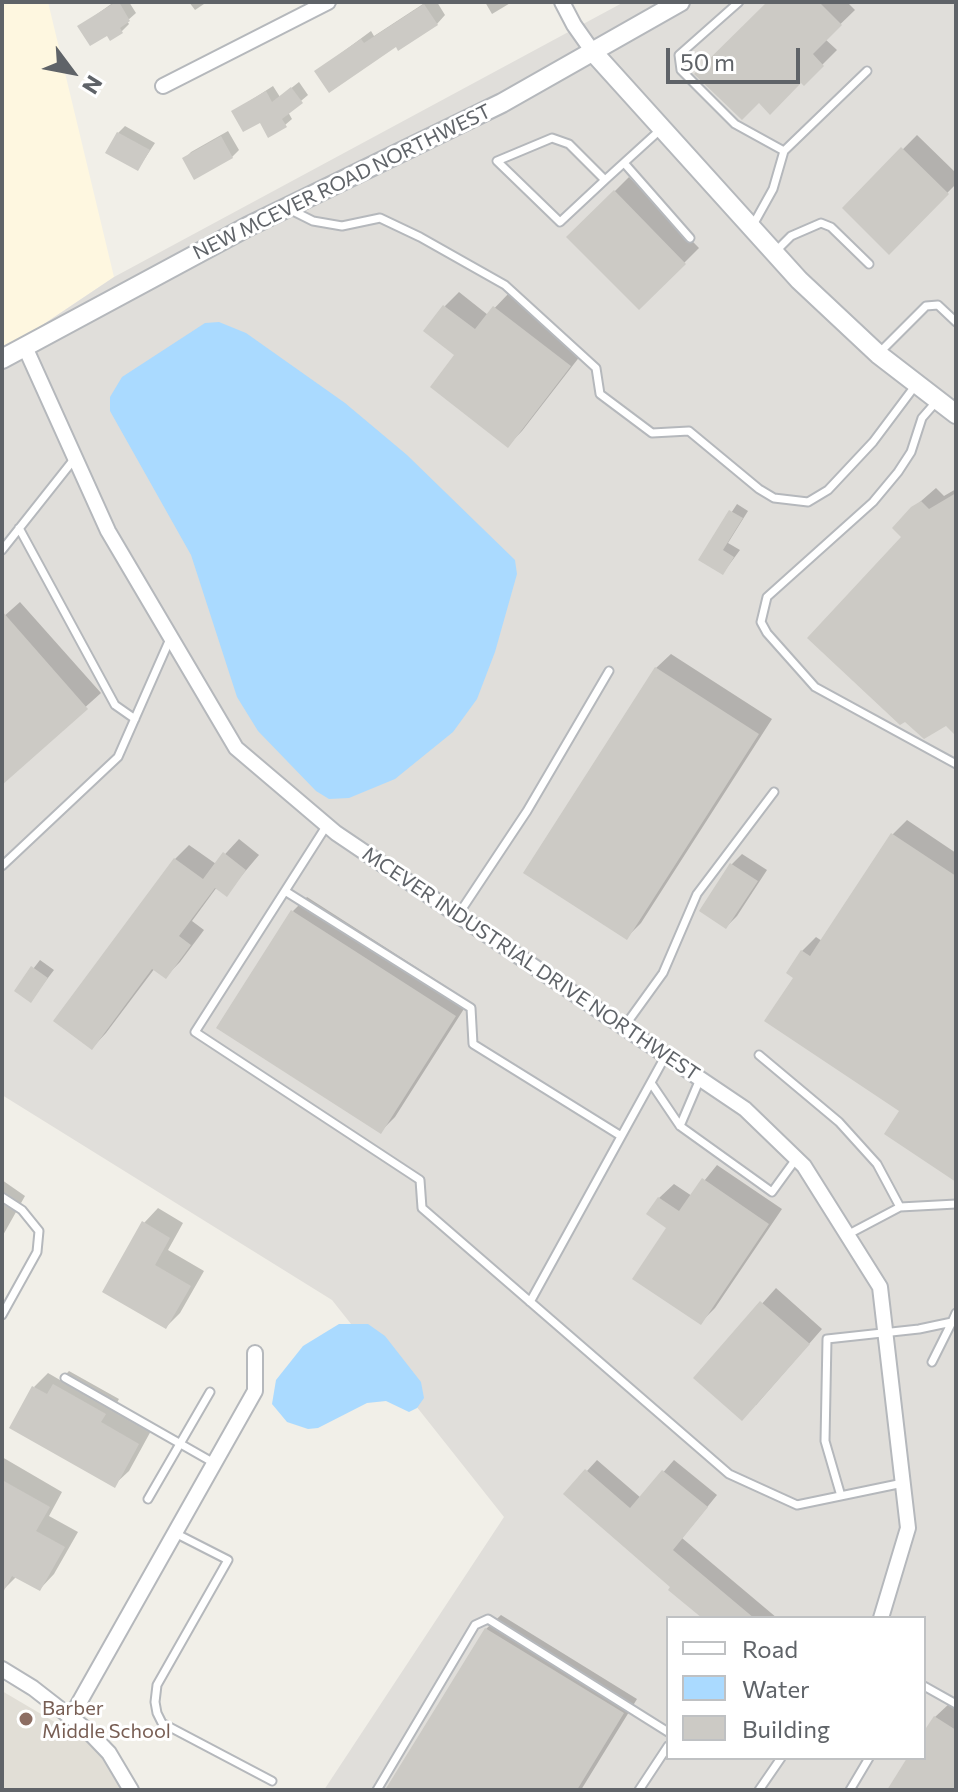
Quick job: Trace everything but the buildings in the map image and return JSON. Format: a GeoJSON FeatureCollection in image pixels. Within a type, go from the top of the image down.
{"type":"FeatureCollection","features":[{"type":"Feature","properties":{"kind":"street"},"geometry":{"type":"LineString","coordinates":[[163,86],[328,2]]}},
{"type":"Feature","properties":{"kind":"street"},"geometry":{"type":"LineString","coordinates":[[562,2],[593,52],[822,302],[878,354],[956,414]]}},
{"type":"Feature","properties":{"kind":"street","name":"NEW MCEVER ROAD NORTHWEST"},"geometry":{"type":"LineString","coordinates":[[2,359],[286,207],[502,103],[680,2]]}},
{"type":"Feature","properties":{"kind":"street","name":"MCEVER INDUSTRIAL DRIVE NORTHWEST"},"geometry":{"type":"LineString","coordinates":[[25,347],[108,531],[236,748],[327,825],[745,1109],[804,1166],[880,1287],[908,1528],[882,1616]]}},
{"type":"Feature","properties":{"kind":"street"},"geometry":{"type":"LineString","coordinates":[[71,1717],[255,1391],[255,1353]]}},
{"type":"Feature","properties":{"kind":"street"},"geometry":{"type":"LineString","coordinates":[[2,1669],[71,1717],[109,1753],[131,1790]]}},
{"type":"Feature","properties":{"kind":"lane"},"geometry":{"type":"LineString","coordinates":[[739,2],[679,55],[681,70],[735,124],[784,151]]}},
{"type":"Feature","properties":{"kind":"lane"},"geometry":{"type":"LineString","coordinates":[[752,227],[773,189],[784,151],[867,71]]}},
{"type":"Feature","properties":{"kind":"lane"},"geometry":{"type":"LineString","coordinates":[[605,180],[569,144],[552,138],[497,161],[560,222],[662,128]]}},
{"type":"Feature","properties":{"kind":"lane"},"geometry":{"type":"LineString","coordinates":[[625,164],[690,238]]}},
{"type":"Feature","properties":{"kind":"lane"},"geometry":{"type":"LineString","coordinates":[[286,207],[313,221],[342,226],[380,218],[505,285],[596,368],[600,394],[652,433],[689,431],[774,498],[808,502],[828,490],[873,442],[916,384]]}},
{"type":"Feature","properties":{"kind":"lane"},"geometry":{"type":"LineString","coordinates":[[775,252],[791,236],[821,223],[831,227],[869,264]]}},
{"type":"Feature","properties":{"kind":"lane"},"geometry":{"type":"LineString","coordinates":[[878,354],[926,306],[938,305],[956,322]]}},
{"type":"Feature","properties":{"kind":"lane"},"geometry":{"type":"LineString","coordinates":[[937,400],[922,418],[911,452],[898,472],[873,502],[767,597],[761,622],[767,633],[815,687],[956,764]]}},
{"type":"Feature","properties":{"kind":"lane"},"geometry":{"type":"LineString","coordinates":[[2,550],[75,458]]}},
{"type":"Feature","properties":{"kind":"lane"},"geometry":{"type":"LineString","coordinates":[[19,528],[115,705],[135,719]]}},
{"type":"Feature","properties":{"kind":"lane"},"geometry":{"type":"LineString","coordinates":[[2,866],[118,757],[170,637]]}},
{"type":"Feature","properties":{"kind":"lane"},"geometry":{"type":"LineString","coordinates":[[458,915],[527,811],[609,671]]}},
{"type":"Feature","properties":{"kind":"lane"},"geometry":{"type":"LineString","coordinates":[[624,1027],[663,973],[697,894],[774,792]]}},
{"type":"Feature","properties":{"kind":"lane"},"geometry":{"type":"LineString","coordinates":[[327,825],[195,1032],[420,1180],[422,1208],[729,1474],[797,1505],[903,1483]]}},
{"type":"Feature","properties":{"kind":"lane"},"geometry":{"type":"LineString","coordinates":[[285,891],[471,1008],[473,1044],[621,1136]]}},
{"type":"Feature","properties":{"kind":"lane"},"geometry":{"type":"LineString","coordinates":[[530,1302],[666,1055]]}},
{"type":"Feature","properties":{"kind":"lane"},"geometry":{"type":"LineString","coordinates":[[759,1055],[839,1122],[877,1164],[900,1207]]}},
{"type":"Feature","properties":{"kind":"lane"},"geometry":{"type":"LineString","coordinates":[[680,1126],[700,1079]]}},
{"type":"Feature","properties":{"kind":"lane"},"geometry":{"type":"LineString","coordinates":[[651,1083],[680,1126],[772,1192],[797,1159]]}},
{"type":"Feature","properties":{"kind":"lane"},"geometry":{"type":"LineString","coordinates":[[2,1197],[22,1210],[39,1231],[37,1252],[2,1315]]}},
{"type":"Feature","properties":{"kind":"lane"},"geometry":{"type":"LineString","coordinates":[[847,1235],[900,1207],[956,1204]]}},
{"type":"Feature","properties":{"kind":"lane"},"geometry":{"type":"LineString","coordinates":[[932,1362],[956,1313]]}},
{"type":"Feature","properties":{"kind":"lane"},"geometry":{"type":"LineString","coordinates":[[841,1496],[825,1441],[827,1339],[886,1334],[952,1322]]}},
{"type":"Feature","properties":{"kind":"lane"},"geometry":{"type":"LineString","coordinates":[[65,1378],[214,1463]]}},
{"type":"Feature","properties":{"kind":"lane"},"geometry":{"type":"LineString","coordinates":[[148,1499],[210,1392]]}},
{"type":"Feature","properties":{"kind":"lane"},"geometry":{"type":"LineString","coordinates":[[175,1533],[228,1560],[157,1685],[157,1713],[162,1723],[272,1781]]}},
{"type":"Feature","properties":{"kind":"lane"},"geometry":{"type":"LineString","coordinates":[[377,1790],[475,1625],[488,1619],[666,1731]]}},
{"type":"Feature","properties":{"kind":"lane"},"geometry":{"type":"LineString","coordinates":[[926,1687],[956,1704]]}},
{"type":"Feature","properties":{"kind":"lane"},"geometry":{"type":"LineString","coordinates":[[639,1790],[666,1749]]}},
{"type":"Feature","properties":{"kind":"lane"},"geometry":{"type":"LineString","coordinates":[[759,1790],[779,1760]]}},
{"type":"Feature","properties":{"kind":"lane"},"geometry":{"type":"LineString","coordinates":[[850,1790],[868,1760]]}},
{"type":"Feature","properties":{"kind":"shaded area"},"geometry":{"type":"Polygon","coordinates":[[[2,2],[48,2],[114,277],[2,352],[2,2]]]}},
{"type":"Feature","properties":{"kind":"shaded area"},"geometry":{"type":"Polygon","coordinates":[[[624,2],[956,2],[956,1790],[324,1790],[504,1517],[332,1300],[2,1095],[2,352],[114,277],[624,2]]]}},
{"type":"Feature","properties":{"kind":"shaded area","name":"Barber Middle School"},"geometry":{"type":"Polygon","coordinates":[[[2,1691],[97,1747],[124,1790],[2,1790],[2,1691]]]}},
{"type":"Feature","properties":{"kind":"water"},"geometry":{"type":"Polygon","coordinates":[[[219,322],[246,333],[345,403],[407,455],[515,560],[517,574],[495,652],[477,699],[453,732],[395,779],[349,798],[329,799],[316,791],[258,731],[237,697],[191,555],[110,411],[110,397],[122,377],[205,323],[219,322]]]}},
{"type":"Feature","properties":{"kind":"water"},"geometry":{"type":"Polygon","coordinates":[[[339,1324],[368,1324],[385,1336],[421,1382],[424,1398],[417,1408],[409,1412],[386,1401],[367,1403],[318,1428],[308,1429],[287,1422],[272,1404],[276,1380],[303,1346],[339,1324]]]}},
{"type":"Feature","properties":{"kind":"place","name":"Barber Middle School"},"geometry":{"type":"Point","coordinates":[26,1719]}}]}
